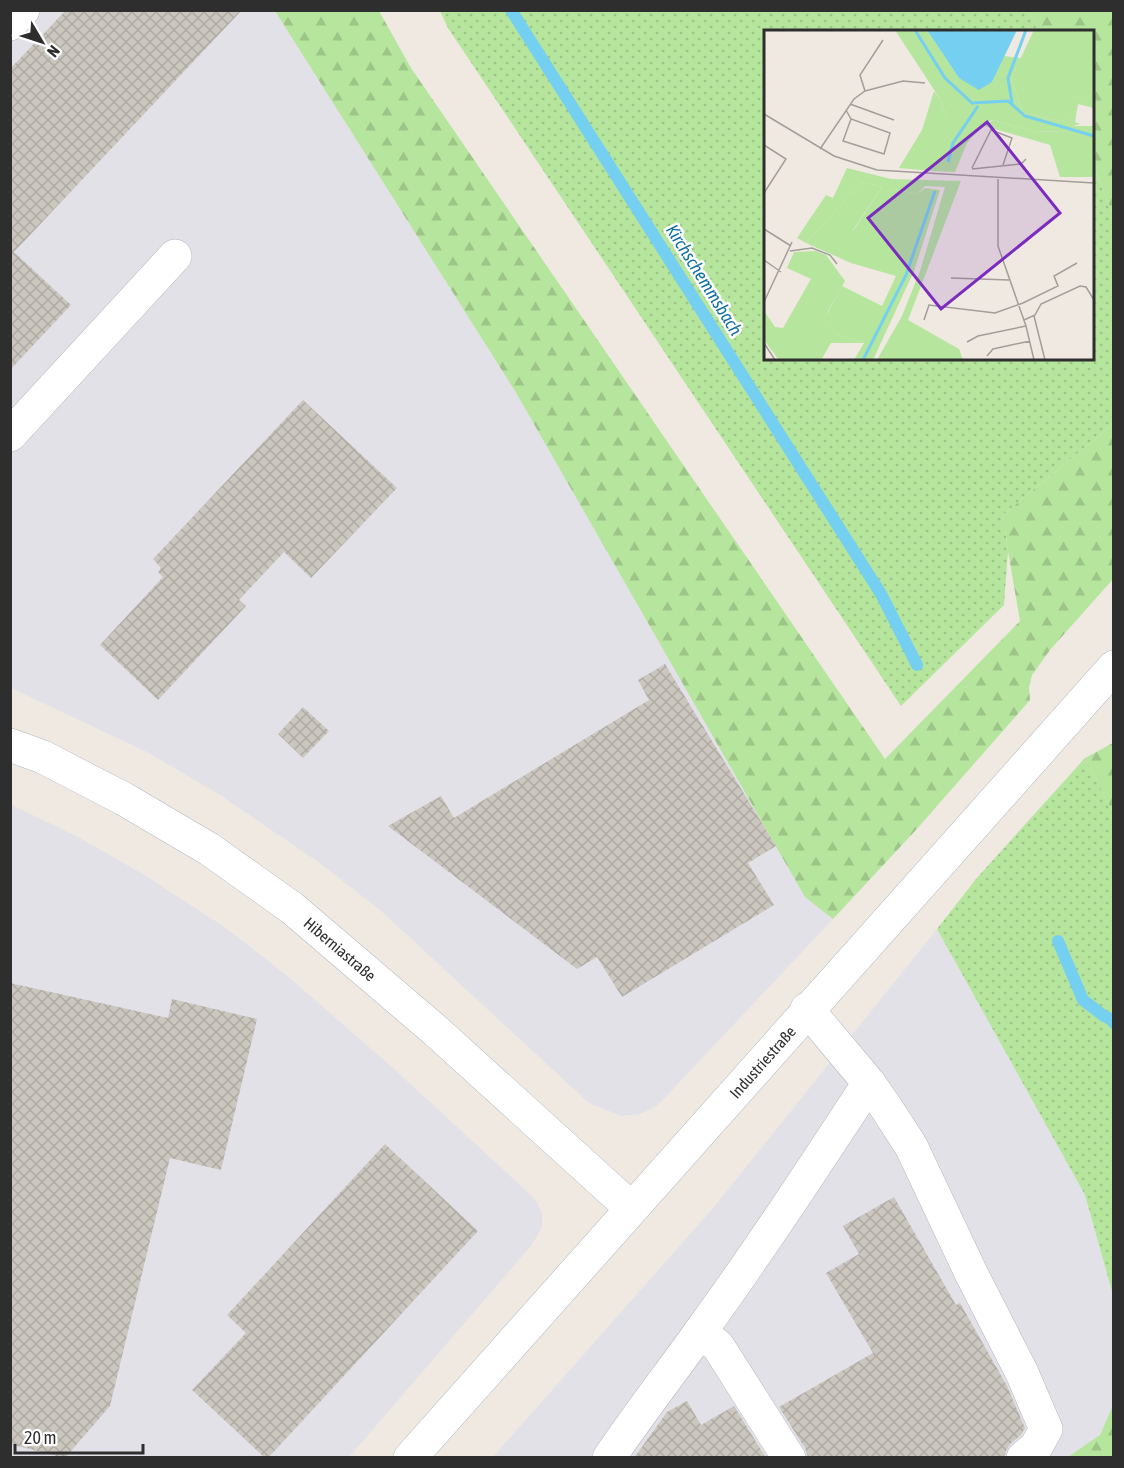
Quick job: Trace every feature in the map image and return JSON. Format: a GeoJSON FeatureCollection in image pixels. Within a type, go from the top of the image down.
{"type":"FeatureCollection","features":[{"type":"Feature","properties":{"kind":"street"},"geometry":{"type":"LineString","coordinates":[[10,24],[23,10]]}},
{"type":"Feature","properties":{"kind":"street"},"geometry":{"type":"LineString","coordinates":[[10,435],[175,256]]}},
{"type":"Feature","properties":{"kind":"street","name":"Industriestraße"},"geometry":{"type":"LineString","coordinates":[[410,1458],[1113,667]]}},
{"type":"Feature","properties":{"kind":"street","name":"Hiberniastraße"},"geometry":{"type":"LineString","coordinates":[[10,745],[43,757],[124,799],[209,849],[292,908],[436,1031],[632,1208]]}},
{"type":"Feature","properties":{"kind":"street"},"geometry":{"type":"LineString","coordinates":[[807,1010],[869,1083],[911,1146],[971,1273],[1022,1373],[1046,1429],[1036,1447],[1023,1458]]}},
{"type":"Feature","properties":{"kind":"street"},"geometry":{"type":"LineString","coordinates":[[609,1458],[633,1421],[700,1332],[826,1150],[869,1083]]}},
{"type":"Feature","properties":{"kind":"street"},"geometry":{"type":"LineString","coordinates":[[700,1332],[718,1346],[789,1458]]}},
{"type":"Feature","properties":{"kind":"shaded area"},"geometry":{"type":"Polygon","coordinates":[[[10,11],[275,11],[515,391],[805,896],[833,919],[657,1106],[640,1114],[621,1116],[589,1103],[379,909],[317,861],[220,795],[147,752],[11,688],[10,11]]]}},
{"type":"Feature","properties":{"kind":"shaded area"},"geometry":{"type":"Polygon","coordinates":[[[10,804],[80,838],[141,873],[223,926],[285,974],[393,1068],[534,1198],[542,1212],[542,1226],[530,1247],[349,1457],[11,1457],[10,804]]]}},
{"type":"Feature","properties":{"kind":"shaded area"},"geometry":{"type":"Polygon","coordinates":[[[937,929],[1085,1195],[1113,1295],[1113,1405],[1100,1435],[1068,1458],[492,1458],[714,1207],[937,929]]]}},
{"type":"Feature","properties":{"kind":"green space"},"geometry":{"type":"Polygon","coordinates":[[[275,11],[379,11],[411,68],[885,759],[1020,621],[1003,515],[1113,424],[1113,579],[1050,650],[1032,675],[1029,688],[1030,700],[915,831],[833,919],[805,897],[515,391],[275,11]]]}},
{"type":"Feature","properties":{"kind":"green space"},"geometry":{"type":"Polygon","coordinates":[[[440,11],[1029,11],[1038,30],[764,30],[764,360],[1094,360],[1094,167],[1113,215],[1113,424],[1003,515],[1008,551],[1004,605],[901,706],[448,28],[440,11]]]}},
{"type":"Feature","properties":{"kind":"green space"},"geometry":{"type":"Polygon","coordinates":[[[1029,11],[1113,11],[1113,215],[1094,167],[1094,30],[1038,30],[1029,11]]]}},
{"type":"Feature","properties":{"kind":"green space"},"geometry":{"type":"Polygon","coordinates":[[[1113,743],[1113,813],[1085,758],[1113,743]]]}},
{"type":"Feature","properties":{"kind":"green space"},"geometry":{"type":"Polygon","coordinates":[[[1085,758],[1113,813],[1113,1295],[1085,1195],[937,929],[976,879],[1085,758]]]}},
{"type":"Feature","properties":{"kind":"green space"},"geometry":{"type":"Polygon","coordinates":[[[1113,1405],[1113,1457],[1068,1457],[1100,1435],[1113,1405]]]}},
{"type":"Feature","properties":{"kind":"building"},"geometry":{"type":"Polygon","coordinates":[[[66,10],[242,10],[14,252],[71,305],[10,370],[10,69],[66,10]]]}},
{"type":"Feature","properties":{"kind":"building"},"geometry":{"type":"Polygon","coordinates":[[[303,400],[397,488],[311,578],[284,552],[239,600],[246,606],[158,700],[100,645],[163,577],[158,572],[161,568],[153,559],[303,400]]]}},
{"type":"Feature","properties":{"kind":"building"},"geometry":{"type":"Polygon","coordinates":[[[665,664],[776,846],[748,863],[774,905],[622,997],[597,957],[577,969],[388,826],[441,796],[454,818],[649,700],[638,680],[665,664]]]}},
{"type":"Feature","properties":{"kind":"building"},"geometry":{"type":"Polygon","coordinates":[[[303,707],[329,731],[303,758],[278,734],[303,707]]]}},
{"type":"Feature","properties":{"kind":"building"},"geometry":{"type":"Polygon","coordinates":[[[10,983],[168,1018],[172,999],[257,1019],[221,1170],[170,1158],[110,1406],[65,1458],[10,1444],[10,983]]]}},
{"type":"Feature","properties":{"kind":"building"},"geometry":{"type":"Polygon","coordinates":[[[385,1144],[478,1231],[268,1458],[265,1458],[192,1390],[246,1333],[227,1315],[385,1144]]]}},
{"type":"Feature","properties":{"kind":"building"},"geometry":{"type":"Polygon","coordinates":[[[894,1197],[956,1305],[960,1303],[1007,1386],[1025,1428],[1001,1458],[808,1458],[805,1448],[779,1407],[873,1353],[826,1273],[859,1254],[843,1226],[894,1197]]]}},
{"type":"Feature","properties":{"kind":"building"},"geometry":{"type":"Polygon","coordinates":[[[687,1401],[701,1425],[734,1406],[766,1458],[634,1458],[667,1412],[687,1401]]]}},
{"type":"Feature","properties":{"kind":"waterway","name":"Kirchschemmsbach"},"geometry":{"type":"LineString","coordinates":[[511,10],[881,594],[917,665]]}},
{"type":"Feature","properties":{"kind":"waterway","name":"Kirchschemmsbach"},"geometry":{"type":"LineString","coordinates":[[1058,941],[1083,1000],[1114,1023]]}}]}
